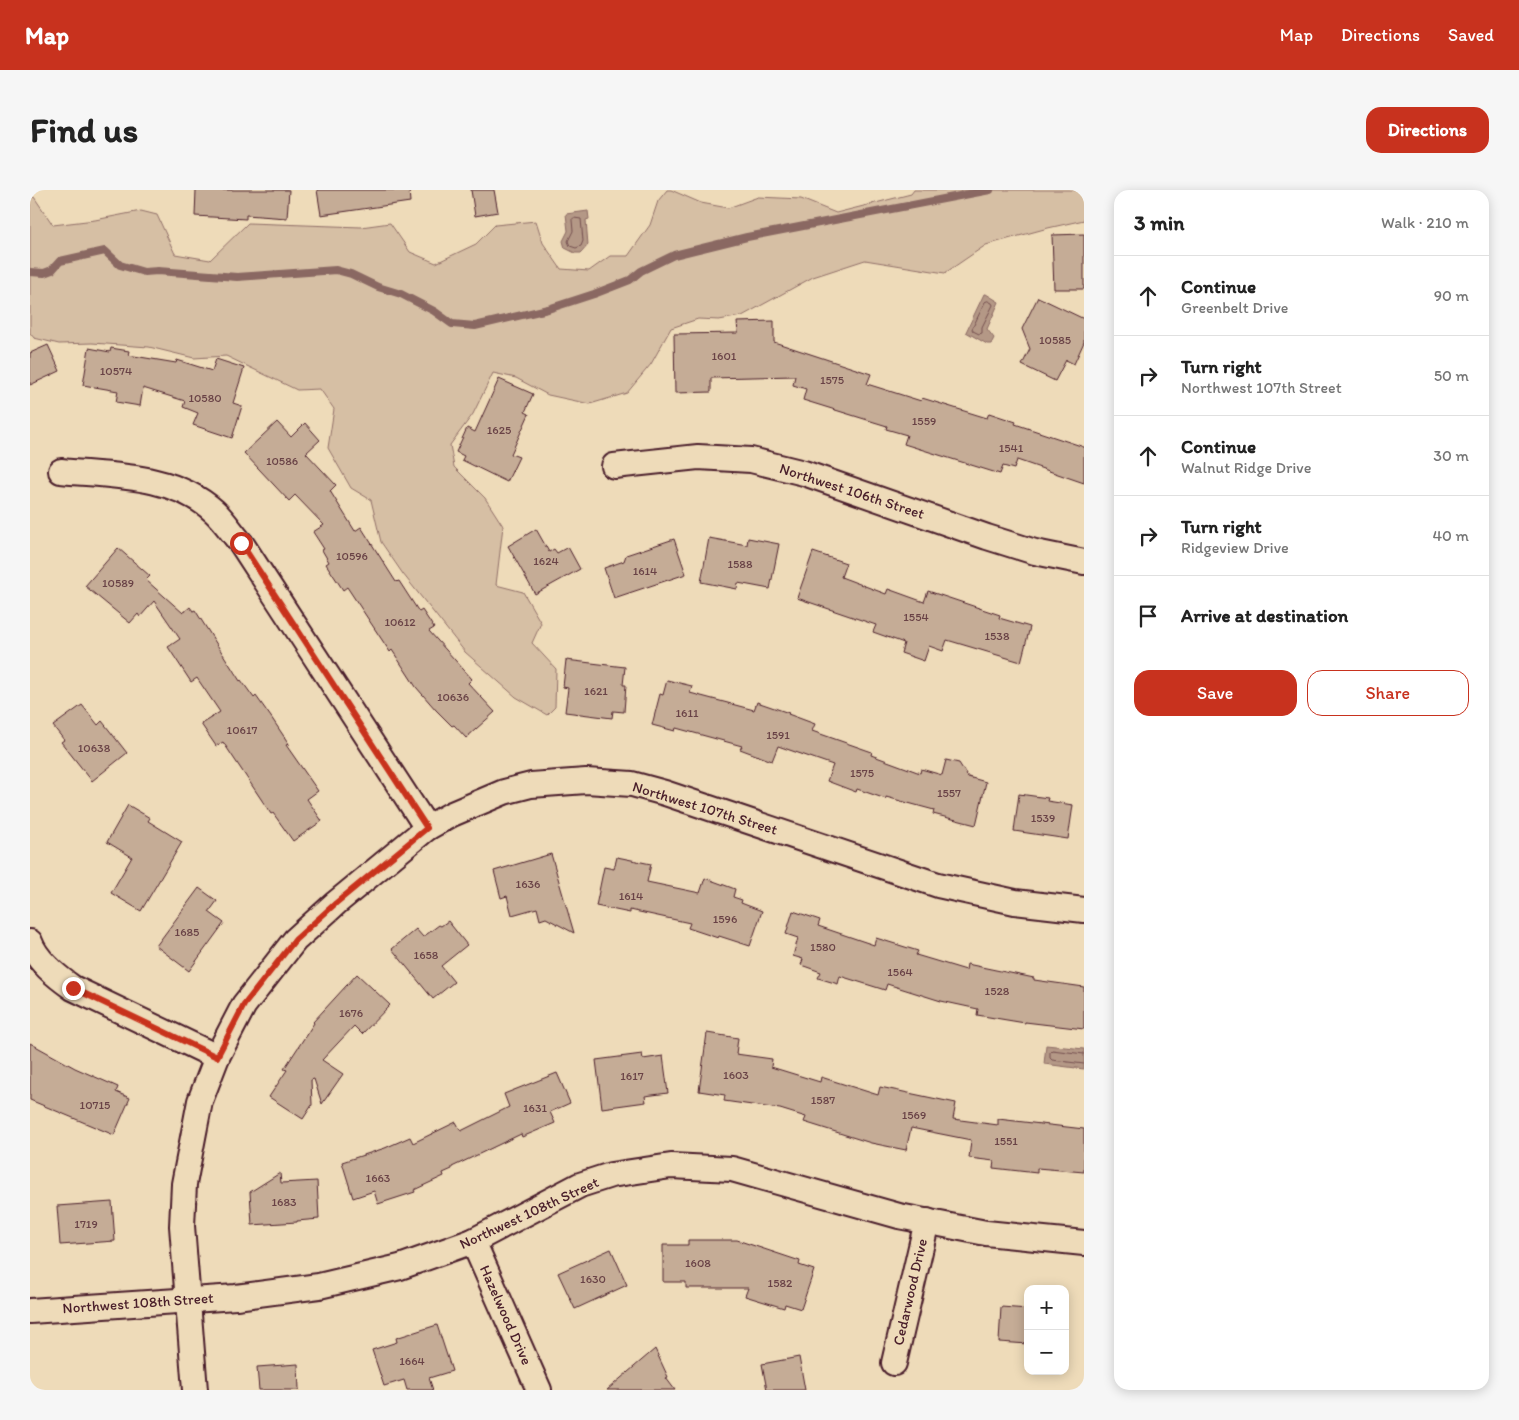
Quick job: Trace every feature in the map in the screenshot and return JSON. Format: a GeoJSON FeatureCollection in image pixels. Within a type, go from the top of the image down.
{"type":"FeatureCollection","features":[{"type":"Feature","properties":{"kind":"street","name":"Northwest 106th Street"},"geometry":{"type":"LineString","coordinates":[[614,466],[698,457],[751,460],[804,473],[1035,552],[1084,562]]}},
{"type":"Feature","properties":{"kind":"street"},"geometry":{"type":"LineString","coordinates":[[61,470],[134,478],[166,484],[192,495],[214,511],[241,543],[427,828]]}},
{"type":"Feature","properties":{"kind":"street","name":"Northwest 107th Street"},"geometry":{"type":"LineString","coordinates":[[195,1390],[182,1226],[184,1184],[200,1101],[217,1057],[244,1005],[295,940],[336,903],[427,828],[452,814],[495,796],[531,786],[586,781],[632,784],[666,793],[938,885],[1015,902],[1084,910]]}},
{"type":"Feature","properties":{"kind":"street"},"geometry":{"type":"LineString","coordinates":[[30,942],[54,974],[73,988],[217,1057]]}},
{"type":"Feature","properties":{"kind":"street","name":"Northwest 108th Street"},"geometry":{"type":"LineString","coordinates":[[30,1311],[236,1297],[319,1286],[400,1267],[473,1241],[580,1185],[611,1175],[671,1166],[732,1169],[899,1216],[927,1222],[986,1233],[1084,1243]]}},
{"type":"Feature","properties":{"kind":"street","name":"Cedarwood Drive"},"geometry":{"type":"LineString","coordinates":[[894,1363],[927,1222]]}},
{"type":"Feature","properties":{"kind":"street","name":"Hazelwood Drive"},"geometry":{"type":"LineString","coordinates":[[473,1241],[539,1390]]}},
{"type":"Feature","properties":{"kind":"shaded area"},"geometry":{"type":"Polygon","coordinates":[[[667,190],[701,203],[728,208],[758,197],[801,199],[836,213],[911,194],[914,190],[1084,190],[1084,220],[986,245],[945,273],[865,260],[813,277],[742,316],[719,320],[698,319],[671,328],[651,364],[627,393],[590,404],[548,395],[516,378],[493,373],[473,414],[450,445],[454,467],[485,498],[503,526],[496,585],[523,592],[541,623],[532,643],[556,669],[555,707],[547,715],[516,697],[465,652],[403,574],[381,542],[371,500],[351,488],[328,448],[334,409],[320,389],[297,390],[226,356],[194,358],[149,347],[92,343],[59,344],[34,338],[30,333],[30,197],[34,197],[53,225],[95,220],[141,211],[157,215],[175,254],[210,260],[248,223],[361,227],[390,223],[410,252],[436,263],[476,244],[495,225],[536,221],[543,243],[561,269],[589,271],[610,256],[628,256],[650,225],[658,201],[667,190]]]}},
{"type":"Feature","properties":{"kind":"water"},"geometry":{"type":"Polygon","coordinates":[[[588,211],[589,219],[586,220],[588,245],[581,253],[575,253],[565,248],[563,241],[568,231],[566,214],[588,211]]]}},
{"type":"Feature","properties":{"kind":"water"},"geometry":{"type":"Polygon","coordinates":[[[984,294],[999,302],[987,329],[994,338],[991,344],[987,344],[966,332],[984,294]]]}},
{"type":"Feature","properties":{"kind":"water"},"geometry":{"type":"Polygon","coordinates":[[[1046,1045],[1084,1049],[1084,1069],[1044,1064],[1046,1045]]]}},
{"type":"Feature","properties":{"kind":"building"},"geometry":{"type":"Polygon","coordinates":[[[196,190],[289,190],[287,218],[246,215],[246,219],[195,216],[196,190]]]}},
{"type":"Feature","properties":{"kind":"building"},"geometry":{"type":"Polygon","coordinates":[[[317,190],[409,190],[410,202],[321,215],[317,190]]]}},
{"type":"Feature","properties":{"kind":"building"},"geometry":{"type":"Polygon","coordinates":[[[471,190],[494,190],[498,212],[475,216],[471,190]]]}},
{"type":"Feature","properties":{"kind":"building"},"geometry":{"type":"Polygon","coordinates":[[[1084,234],[1084,289],[1054,289],[1052,235],[1084,234]]]}},
{"type":"Feature","properties":{"kind":"building"},"geometry":{"type":"Polygon","coordinates":[[[1038,297],[1084,319],[1084,342],[1074,364],[1066,360],[1055,381],[1022,365],[1030,349],[1022,329],[1038,297]]]}},
{"type":"Feature","properties":{"kind":"building"},"geometry":{"type":"Polygon","coordinates":[[[774,321],[774,342],[871,374],[867,384],[921,401],[922,398],[987,418],[989,413],[1016,422],[1015,424],[1084,447],[1084,483],[1017,460],[1014,469],[1003,466],[1000,474],[904,444],[907,435],[886,429],[887,426],[803,400],[806,389],[793,385],[795,376],[711,378],[711,392],[675,393],[674,334],[738,333],[737,322],[774,321]]]}},
{"type":"Feature","properties":{"kind":"building"},"geometry":{"type":"Polygon","coordinates":[[[48,345],[60,371],[30,385],[30,353],[48,345]]]}},
{"type":"Feature","properties":{"kind":"building"},"geometry":{"type":"Polygon","coordinates":[[[89,348],[110,352],[111,348],[129,351],[128,355],[176,363],[177,360],[212,371],[216,359],[244,368],[233,403],[242,406],[232,438],[193,425],[198,413],[183,407],[185,401],[143,388],[140,406],[116,402],[118,391],[83,385],[89,348]]]}},
{"type":"Feature","properties":{"kind":"building"},"geometry":{"type":"Polygon","coordinates":[[[499,379],[533,394],[525,412],[529,414],[511,454],[519,457],[507,482],[462,460],[464,456],[456,452],[467,428],[475,432],[499,379]]]}},
{"type":"Feature","properties":{"kind":"building"},"geometry":{"type":"Polygon","coordinates":[[[277,422],[291,437],[305,423],[320,440],[306,453],[336,485],[330,491],[355,531],[361,527],[396,582],[399,581],[419,612],[422,610],[434,628],[429,631],[472,679],[468,683],[495,712],[466,738],[436,710],[416,687],[392,650],[390,652],[347,587],[343,590],[326,564],[329,562],[322,550],[324,549],[313,532],[324,525],[295,495],[289,501],[244,453],[277,422]]]}},
{"type":"Feature","properties":{"kind":"building"},"geometry":{"type":"Polygon","coordinates":[[[536,529],[549,552],[554,549],[557,553],[568,547],[580,569],[535,594],[508,546],[536,529]]]}},
{"type":"Feature","properties":{"kind":"building"},"geometry":{"type":"Polygon","coordinates":[[[709,538],[747,545],[748,538],[779,544],[770,589],[738,583],[737,589],[701,582],[709,538]]]}},
{"type":"Feature","properties":{"kind":"building"},"geometry":{"type":"Polygon","coordinates":[[[674,539],[686,574],[614,598],[604,568],[624,561],[626,555],[674,539]]]}},
{"type":"Feature","properties":{"kind":"building"},"geometry":{"type":"Polygon","coordinates":[[[118,548],[150,576],[146,580],[183,613],[190,607],[193,611],[195,610],[240,681],[254,698],[256,696],[271,717],[289,744],[286,745],[318,791],[307,799],[322,821],[293,841],[273,813],[271,814],[223,742],[216,746],[201,724],[220,712],[197,678],[191,682],[168,647],[180,639],[154,601],[140,617],[138,614],[130,623],[85,586],[118,548]]]}},
{"type":"Feature","properties":{"kind":"building"},"geometry":{"type":"Polygon","coordinates":[[[813,552],[846,563],[841,577],[886,594],[888,589],[924,602],[928,591],[1000,615],[999,618],[1030,627],[1021,662],[947,640],[943,651],[929,646],[924,661],[901,653],[904,643],[873,632],[876,625],[797,598],[813,552]]]}},
{"type":"Feature","properties":{"kind":"building"},"geometry":{"type":"Polygon","coordinates":[[[566,660],[625,667],[623,685],[626,685],[624,712],[613,711],[612,718],[565,712],[568,688],[563,687],[566,660]]]}},
{"type":"Feature","properties":{"kind":"building"},"geometry":{"type":"Polygon","coordinates":[[[667,680],[692,686],[690,693],[754,710],[757,702],[789,713],[815,724],[812,731],[872,752],[871,755],[920,773],[921,769],[942,775],[946,760],[959,763],[968,777],[986,782],[976,825],[933,814],[934,810],[886,797],[886,799],[857,789],[856,792],[827,781],[833,765],[778,746],[772,761],[740,749],[742,746],[676,728],[675,731],[652,725],[660,694],[663,695],[667,680]]]}},
{"type":"Feature","properties":{"kind":"building"},"geometry":{"type":"Polygon","coordinates":[[[82,705],[98,725],[102,721],[127,753],[92,781],[61,742],[64,740],[53,726],[82,705]]]}},
{"type":"Feature","properties":{"kind":"building"},"geometry":{"type":"Polygon","coordinates":[[[1019,794],[1048,798],[1047,801],[1073,805],[1068,839],[1014,831],[1019,794]]]}},
{"type":"Feature","properties":{"kind":"building"},"geometry":{"type":"Polygon","coordinates":[[[128,805],[150,818],[148,821],[182,842],[141,911],[111,893],[132,857],[107,842],[128,805]]]}},
{"type":"Feature","properties":{"kind":"building"},"geometry":{"type":"Polygon","coordinates":[[[551,854],[574,933],[546,918],[540,920],[537,908],[512,915],[507,896],[501,898],[494,871],[551,854]]]}},
{"type":"Feature","properties":{"kind":"building"},"geometry":{"type":"Polygon","coordinates":[[[617,857],[651,864],[647,882],[700,893],[705,878],[735,889],[733,897],[742,900],[741,903],[762,911],[750,946],[688,928],[690,923],[630,910],[630,913],[596,906],[604,867],[614,869],[617,857]]]}},
{"type":"Feature","properties":{"kind":"building"},"geometry":{"type":"Polygon","coordinates":[[[199,888],[217,901],[209,912],[224,923],[189,971],[156,946],[199,888]]]}},
{"type":"Feature","properties":{"kind":"building"},"geometry":{"type":"Polygon","coordinates":[[[793,911],[820,920],[818,926],[874,945],[876,938],[918,951],[916,955],[966,970],[967,964],[1034,978],[1034,980],[1084,987],[1084,1029],[1025,1023],[977,1015],[978,1009],[941,1001],[887,984],[885,990],[840,976],[838,984],[818,978],[821,972],[801,965],[803,959],[793,956],[798,938],[786,934],[793,911]]]}},
{"type":"Feature","properties":{"kind":"building"},"geometry":{"type":"Polygon","coordinates":[[[448,921],[467,945],[441,966],[454,982],[433,999],[392,949],[416,929],[423,937],[448,921]]]}},
{"type":"Feature","properties":{"kind":"building"},"geometry":{"type":"Polygon","coordinates":[[[357,974],[390,1005],[362,1034],[354,1026],[322,1060],[343,1074],[322,1104],[314,1079],[311,1080],[312,1105],[303,1119],[269,1097],[287,1070],[284,1069],[313,1022],[357,974]]]}},
{"type":"Feature","properties":{"kind":"building"},"geometry":{"type":"Polygon","coordinates":[[[707,1033],[738,1038],[736,1054],[772,1059],[771,1067],[820,1082],[821,1077],[878,1095],[880,1087],[956,1103],[953,1119],[998,1125],[998,1119],[1084,1129],[1084,1172],[1037,1168],[1037,1173],[993,1168],[994,1161],[969,1158],[971,1140],[911,1128],[906,1150],[871,1143],[804,1122],[806,1117],[780,1109],[724,1101],[725,1095],[699,1091],[707,1033]]]}},
{"type":"Feature","properties":{"kind":"building"},"geometry":{"type":"Polygon","coordinates":[[[30,1043],[75,1068],[118,1087],[116,1092],[130,1098],[114,1135],[30,1100],[30,1043]]]}},
{"type":"Feature","properties":{"kind":"building"},"geometry":{"type":"Polygon","coordinates":[[[642,1054],[643,1059],[663,1056],[668,1093],[645,1096],[646,1102],[602,1108],[596,1060],[642,1054]]]}},
{"type":"Feature","properties":{"kind":"building"},"geometry":{"type":"Polygon","coordinates":[[[557,1073],[570,1103],[550,1112],[555,1123],[522,1137],[521,1134],[452,1167],[452,1169],[443,1173],[444,1176],[414,1190],[415,1192],[378,1204],[374,1191],[353,1198],[342,1162],[385,1148],[410,1137],[413,1143],[456,1122],[461,1131],[509,1107],[504,1094],[557,1073]]]}},
{"type":"Feature","properties":{"kind":"building"},"geometry":{"type":"Polygon","coordinates":[[[280,1173],[281,1183],[317,1181],[319,1219],[252,1225],[250,1192],[280,1173]]]}},
{"type":"Feature","properties":{"kind":"building"},"geometry":{"type":"Polygon","coordinates":[[[112,1202],[115,1241],[60,1245],[57,1206],[112,1202]]]}},
{"type":"Feature","properties":{"kind":"building"},"geometry":{"type":"Polygon","coordinates":[[[688,1240],[737,1240],[800,1261],[799,1265],[814,1270],[801,1309],[785,1304],[784,1308],[745,1296],[748,1288],[686,1288],[686,1282],[663,1282],[663,1245],[688,1245],[688,1240]]]}},
{"type":"Feature","properties":{"kind":"building"},"geometry":{"type":"Polygon","coordinates":[[[611,1249],[627,1285],[575,1309],[558,1273],[611,1249]]]}},
{"type":"Feature","properties":{"kind":"building"},"geometry":{"type":"Polygon","coordinates":[[[1001,1307],[1024,1309],[1024,1344],[999,1342],[1001,1307]]]}},
{"type":"Feature","properties":{"kind":"building"},"geometry":{"type":"Polygon","coordinates":[[[437,1325],[452,1371],[429,1378],[433,1390],[407,1390],[404,1380],[384,1386],[372,1350],[397,1342],[396,1338],[437,1325]]]}},
{"type":"Feature","properties":{"kind":"building"},"geometry":{"type":"Polygon","coordinates":[[[655,1349],[668,1377],[666,1378],[675,1390],[607,1390],[655,1349]]]}},
{"type":"Feature","properties":{"kind":"building"},"geometry":{"type":"Polygon","coordinates":[[[799,1357],[805,1390],[767,1390],[762,1364],[799,1357]]]}},
{"type":"Feature","properties":{"kind":"building"},"geometry":{"type":"Polygon","coordinates":[[[298,1364],[299,1390],[259,1390],[257,1367],[298,1364]]]}},
{"type":"Feature","properties":{"kind":"waterway"},"geometry":{"type":"LineString","coordinates":[[30,272],[44,273],[52,270],[60,261],[105,251],[120,265],[144,272],[158,271],[237,277],[336,270],[401,294],[434,311],[452,324],[475,326],[548,309],[594,294],[630,280],[641,271],[674,255],[747,237],[990,190]]}},
{"type":"Feature","properties":{"kind":"route"},"geometry":{"type":"LineString","coordinates":[[73,988],[217,1057],[244,1005],[295,940],[336,903],[427,828],[241,543]]}}]}
